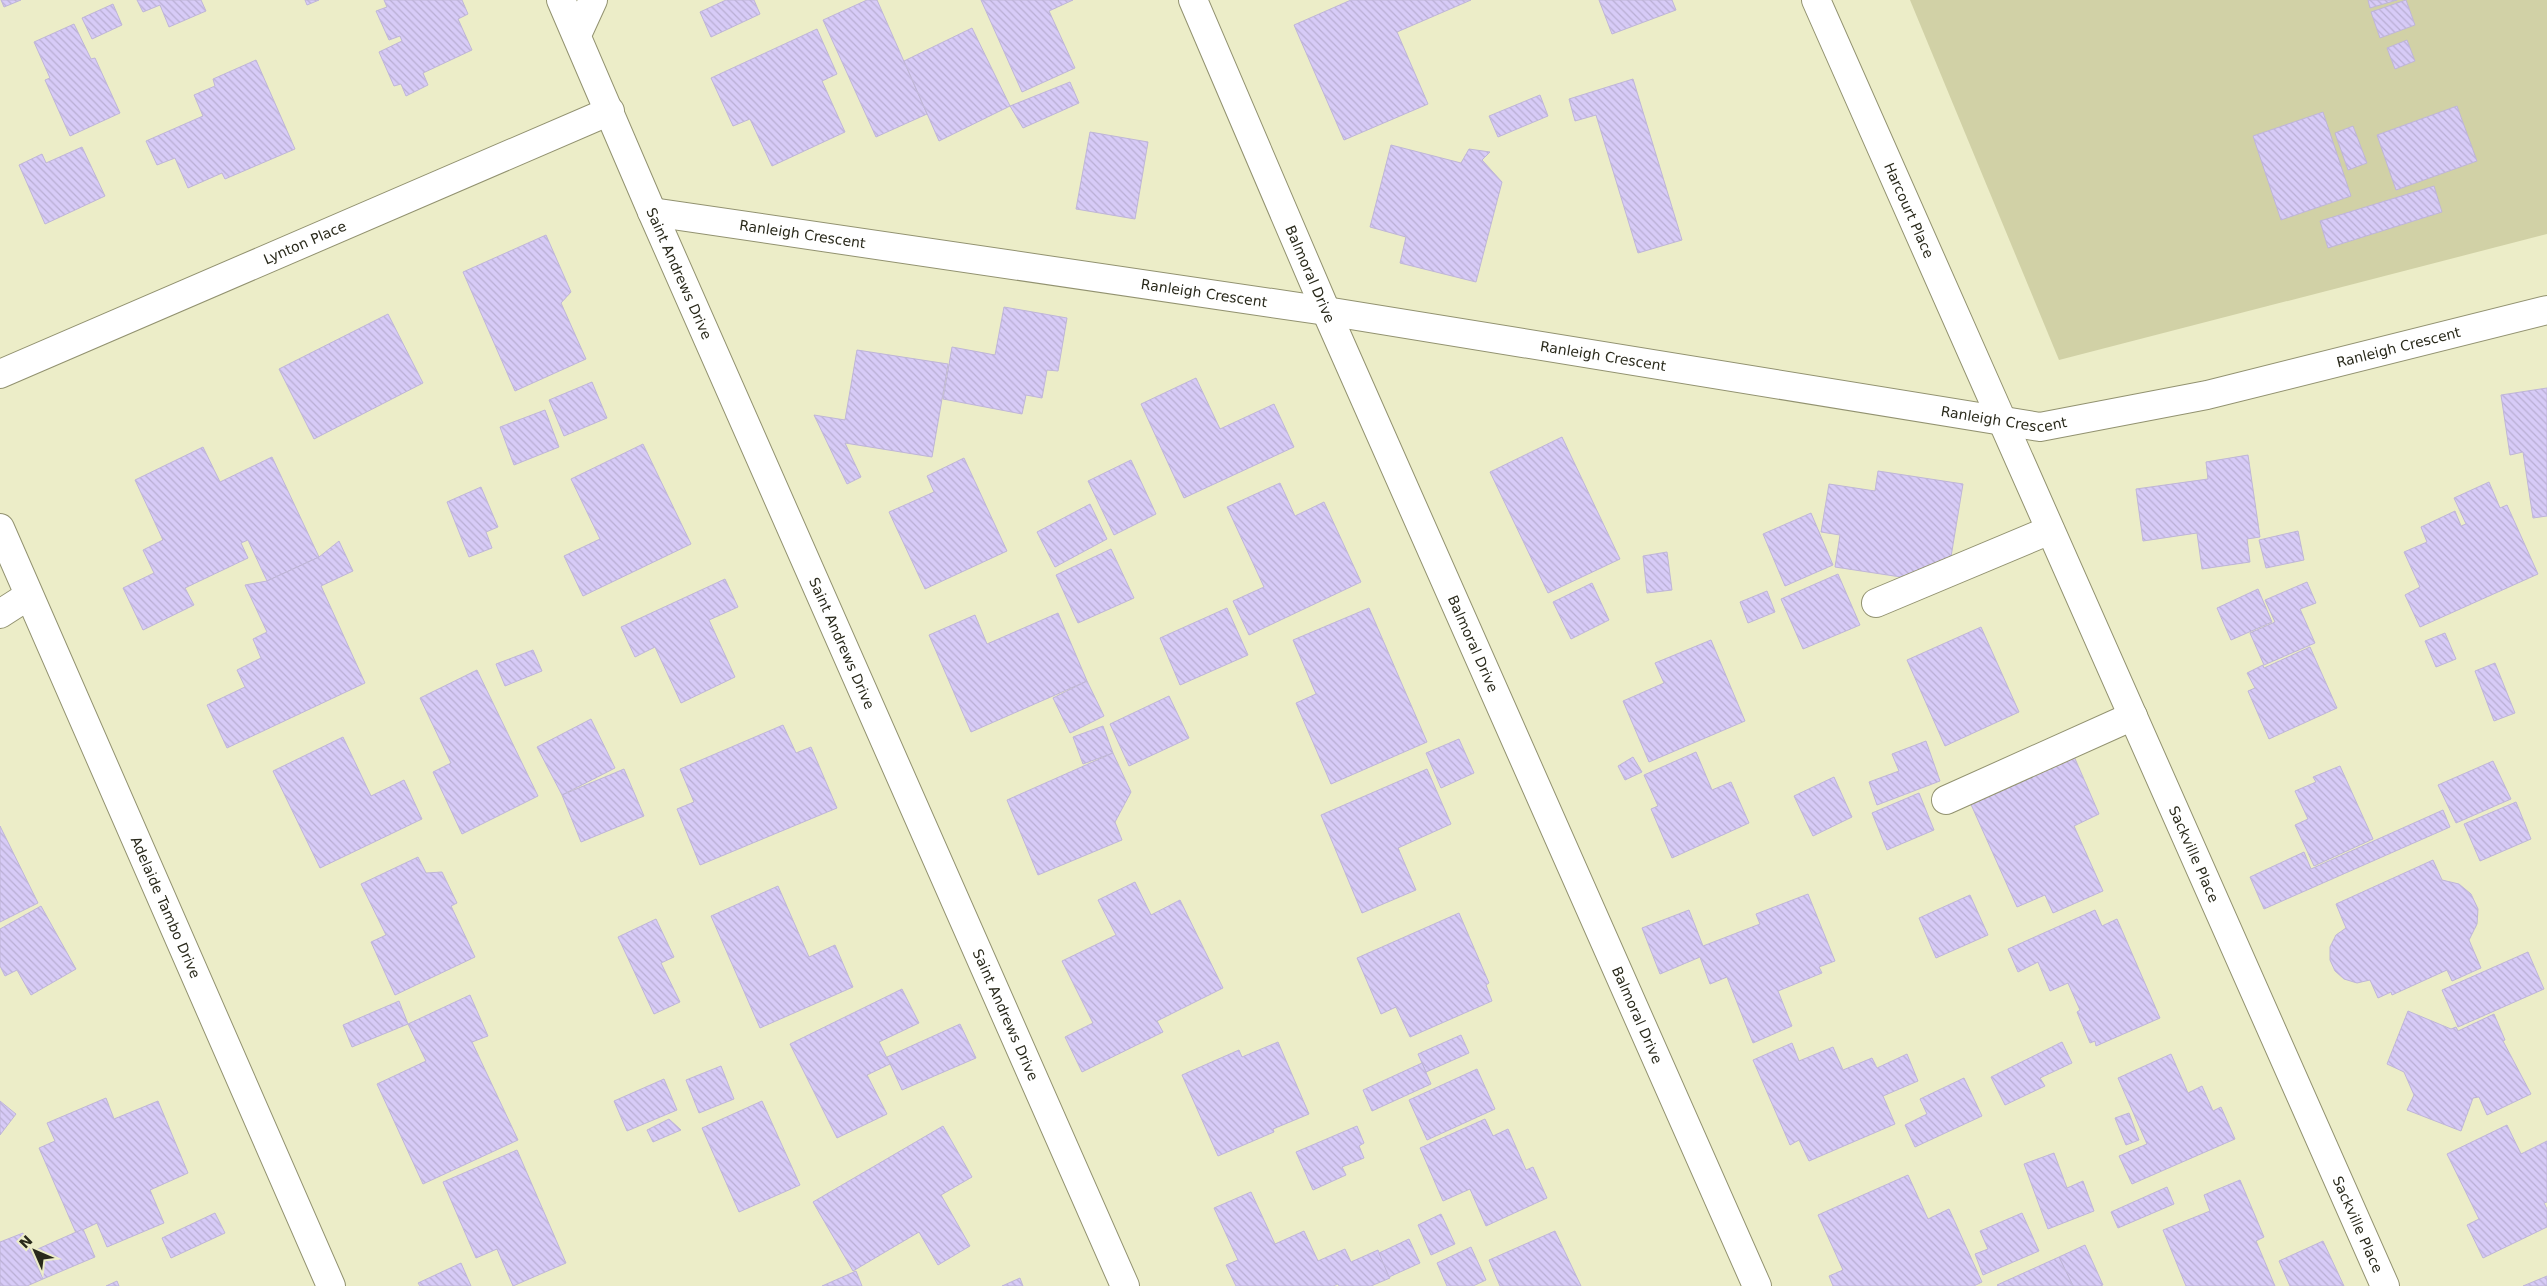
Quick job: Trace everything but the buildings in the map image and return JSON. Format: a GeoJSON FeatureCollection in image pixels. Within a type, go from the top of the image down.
{"type":"FeatureCollection","features":[{"type":"Feature","properties":{"kind":"street","name":"Saint Andrews Drive"},"geometry":{"type":"LineString","coordinates":[[561,0],[652,212],[1125,1286]]}},
{"type":"Feature","properties":{"kind":"street"},"geometry":{"type":"LineString","coordinates":[[577,35],[593,0]]}},
{"type":"Feature","properties":{"kind":"street","name":"Balmoral Drive"},"geometry":{"type":"LineString","coordinates":[[1193,0],[1326,311],[1757,1286]]}},
{"type":"Feature","properties":{"kind":"street","name":"Harcourt Place"},"geometry":{"type":"LineString","coordinates":[[1816,0],[2002,422]]}},
{"type":"Feature","properties":{"kind":"street","name":"Lynton Place"},"geometry":{"type":"LineString","coordinates":[[0,374],[610,111]]}},
{"type":"Feature","properties":{"kind":"street","name":"Ranleigh Crescent"},"geometry":{"type":"LineString","coordinates":[[652,212],[1326,311],[2040,427],[2207,395],[2547,310]]}},
{"type":"Feature","properties":{"kind":"street","name":"Sackville Place"},"geometry":{"type":"LineString","coordinates":[[2002,422],[2385,1286]]}},
{"type":"Feature","properties":{"kind":"street","name":"Adelaide Tambo Drive"},"geometry":{"type":"LineString","coordinates":[[0,528],[28,596],[331,1286]]}},
{"type":"Feature","properties":{"kind":"street"},"geometry":{"type":"LineString","coordinates":[[1876,604],[2050,530]]}},
{"type":"Feature","properties":{"kind":"street"},"geometry":{"type":"LineString","coordinates":[[0,614],[28,596]]}},
{"type":"Feature","properties":{"kind":"street"},"geometry":{"type":"LineString","coordinates":[[1946,800],[2132,716]]}},
{"type":"Feature","properties":{"kind":"green space"},"geometry":{"type":"Polygon","coordinates":[[[1910,0],[2547,0],[2547,234],[2059,360],[1910,0]]]}}]}
